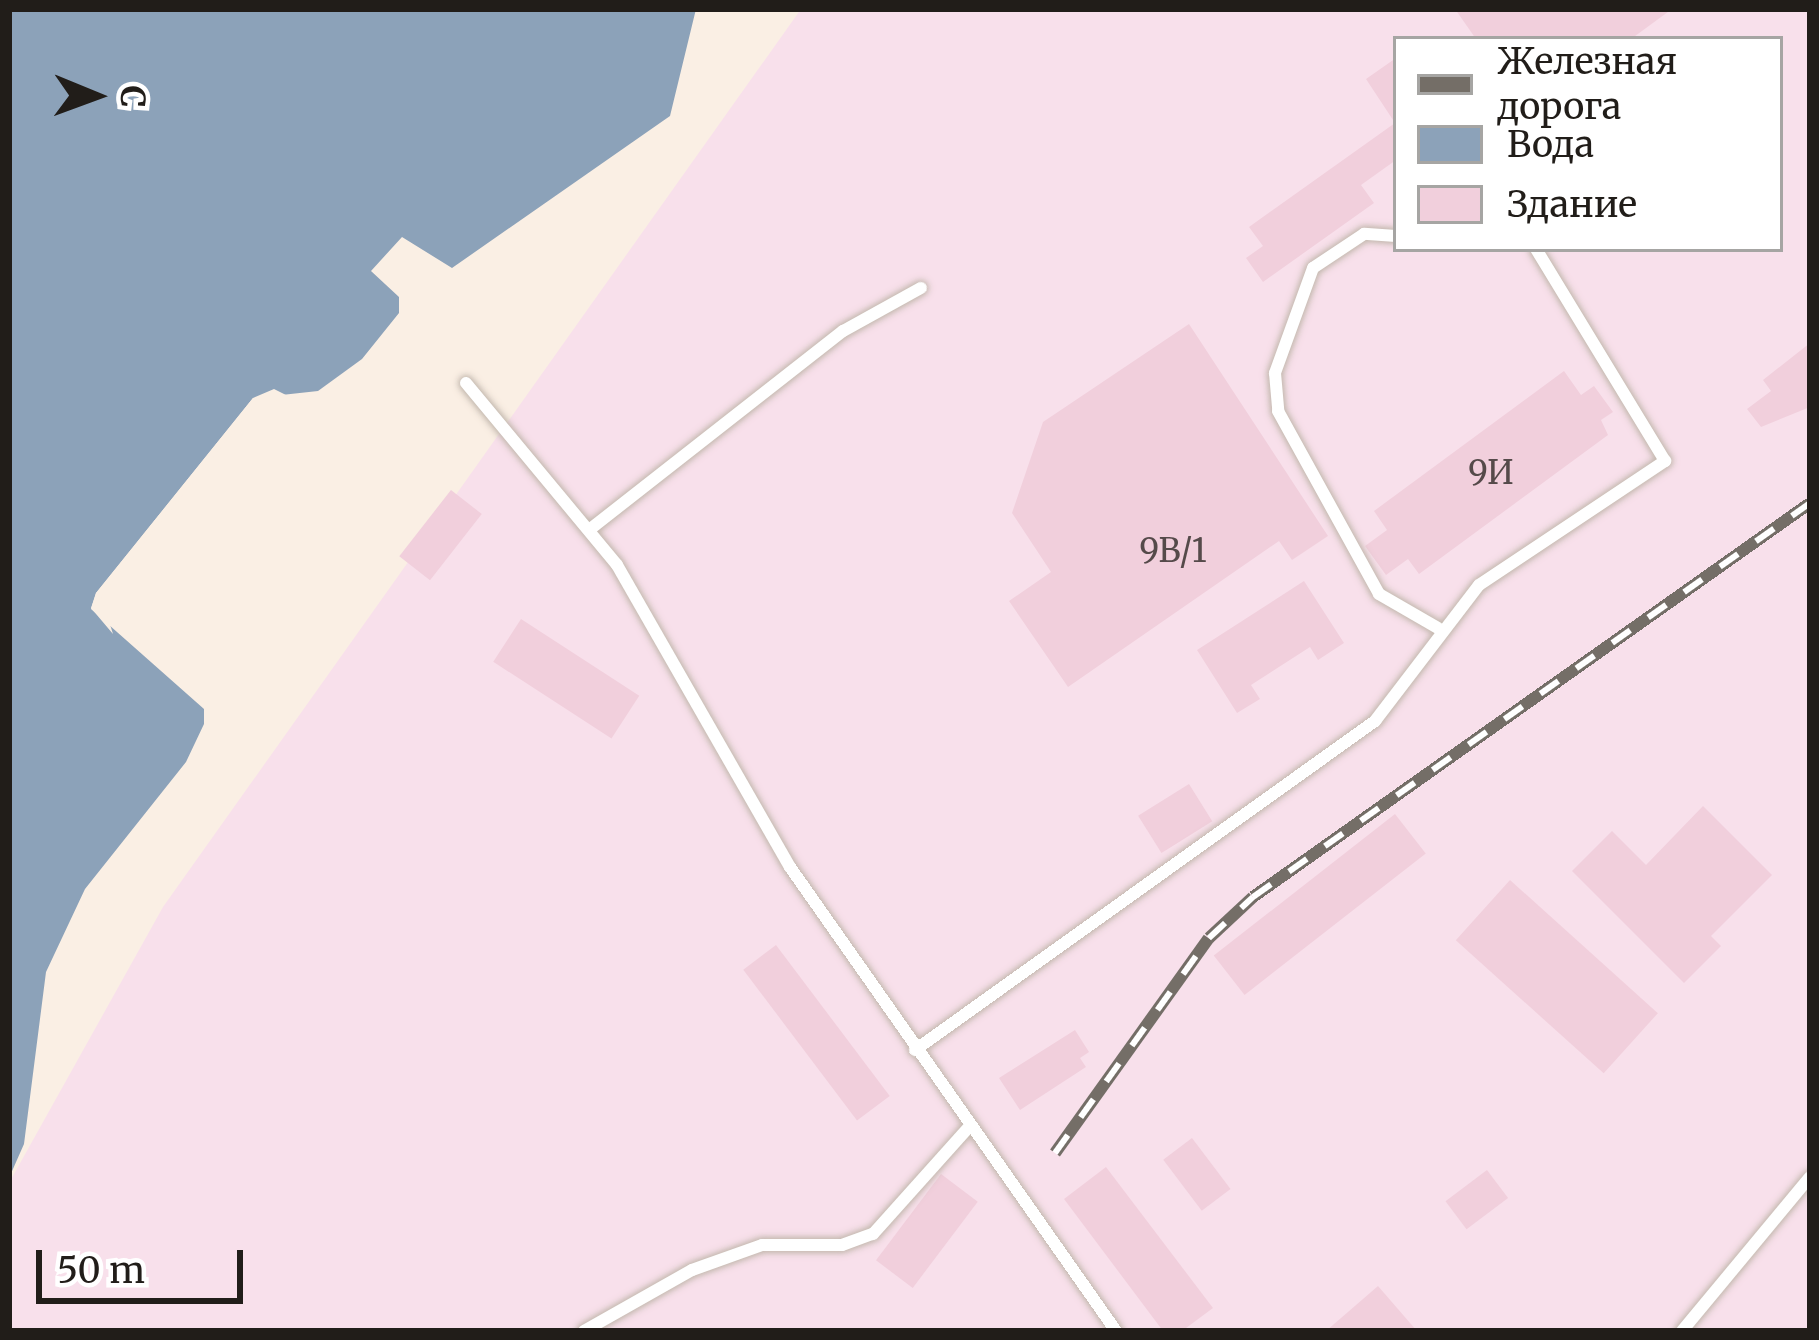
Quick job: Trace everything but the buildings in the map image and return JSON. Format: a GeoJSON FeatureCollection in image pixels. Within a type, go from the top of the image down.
{"type":"FeatureCollection","features":[{"type":"Feature","properties":{"kind":"lane"},"geometry":{"type":"LineString","coordinates":[[1393,236],[1364,234],[1313,268],[1276,392],[1307,468],[1378,594],[1438,628]]}},
{"type":"Feature","properties":{"kind":"lane"},"geometry":{"type":"LineString","coordinates":[[916,1050],[1376,721],[1438,628],[1479,585],[1665,461],[1538,252]]}},
{"type":"Feature","properties":{"kind":"lane"},"geometry":{"type":"LineString","coordinates":[[589,530],[843,331],[921,288]]}},
{"type":"Feature","properties":{"kind":"lane"},"geometry":{"type":"LineString","coordinates":[[466,383],[589,530],[646,609],[790,867],[1116,1331]]}},
{"type":"Feature","properties":{"kind":"lane"},"geometry":{"type":"LineString","coordinates":[[584,1331],[731,1256],[873,1234],[969,1127]]}},
{"type":"Feature","properties":{"kind":"lane"},"geometry":{"type":"LineString","coordinates":[[1682,1331],[1810,1177]]}},
{"type":"Feature","properties":{"kind":"shaded area"},"geometry":{"type":"Polygon","coordinates":[[[801,9],[1810,9],[1810,1331],[9,1331],[9,1183],[163,907],[801,9]]]}},
{"type":"Feature","properties":{"kind":"water"},"geometry":{"type":"Polygon","coordinates":[[[9,9],[696,9],[670,116],[452,268],[402,237],[371,271],[399,297],[399,313],[362,359],[318,391],[253,398],[96,593],[91,609],[204,709],[204,724],[186,762],[85,889],[46,972],[24,1144],[9,1178],[9,9]]]}},
{"type":"Feature","properties":{"kind":"pier"},"geometry":{"type":"Polygon","coordinates":[[[274,389],[294,399],[257,403],[101,596],[113,634],[91,608],[96,593],[253,398],[274,389]]]}},
{"type":"Feature","properties":{"kind":"railway"},"geometry":{"type":"LineString","coordinates":[[1055,1153],[1209,938],[1253,897],[1810,503]]}}]}
